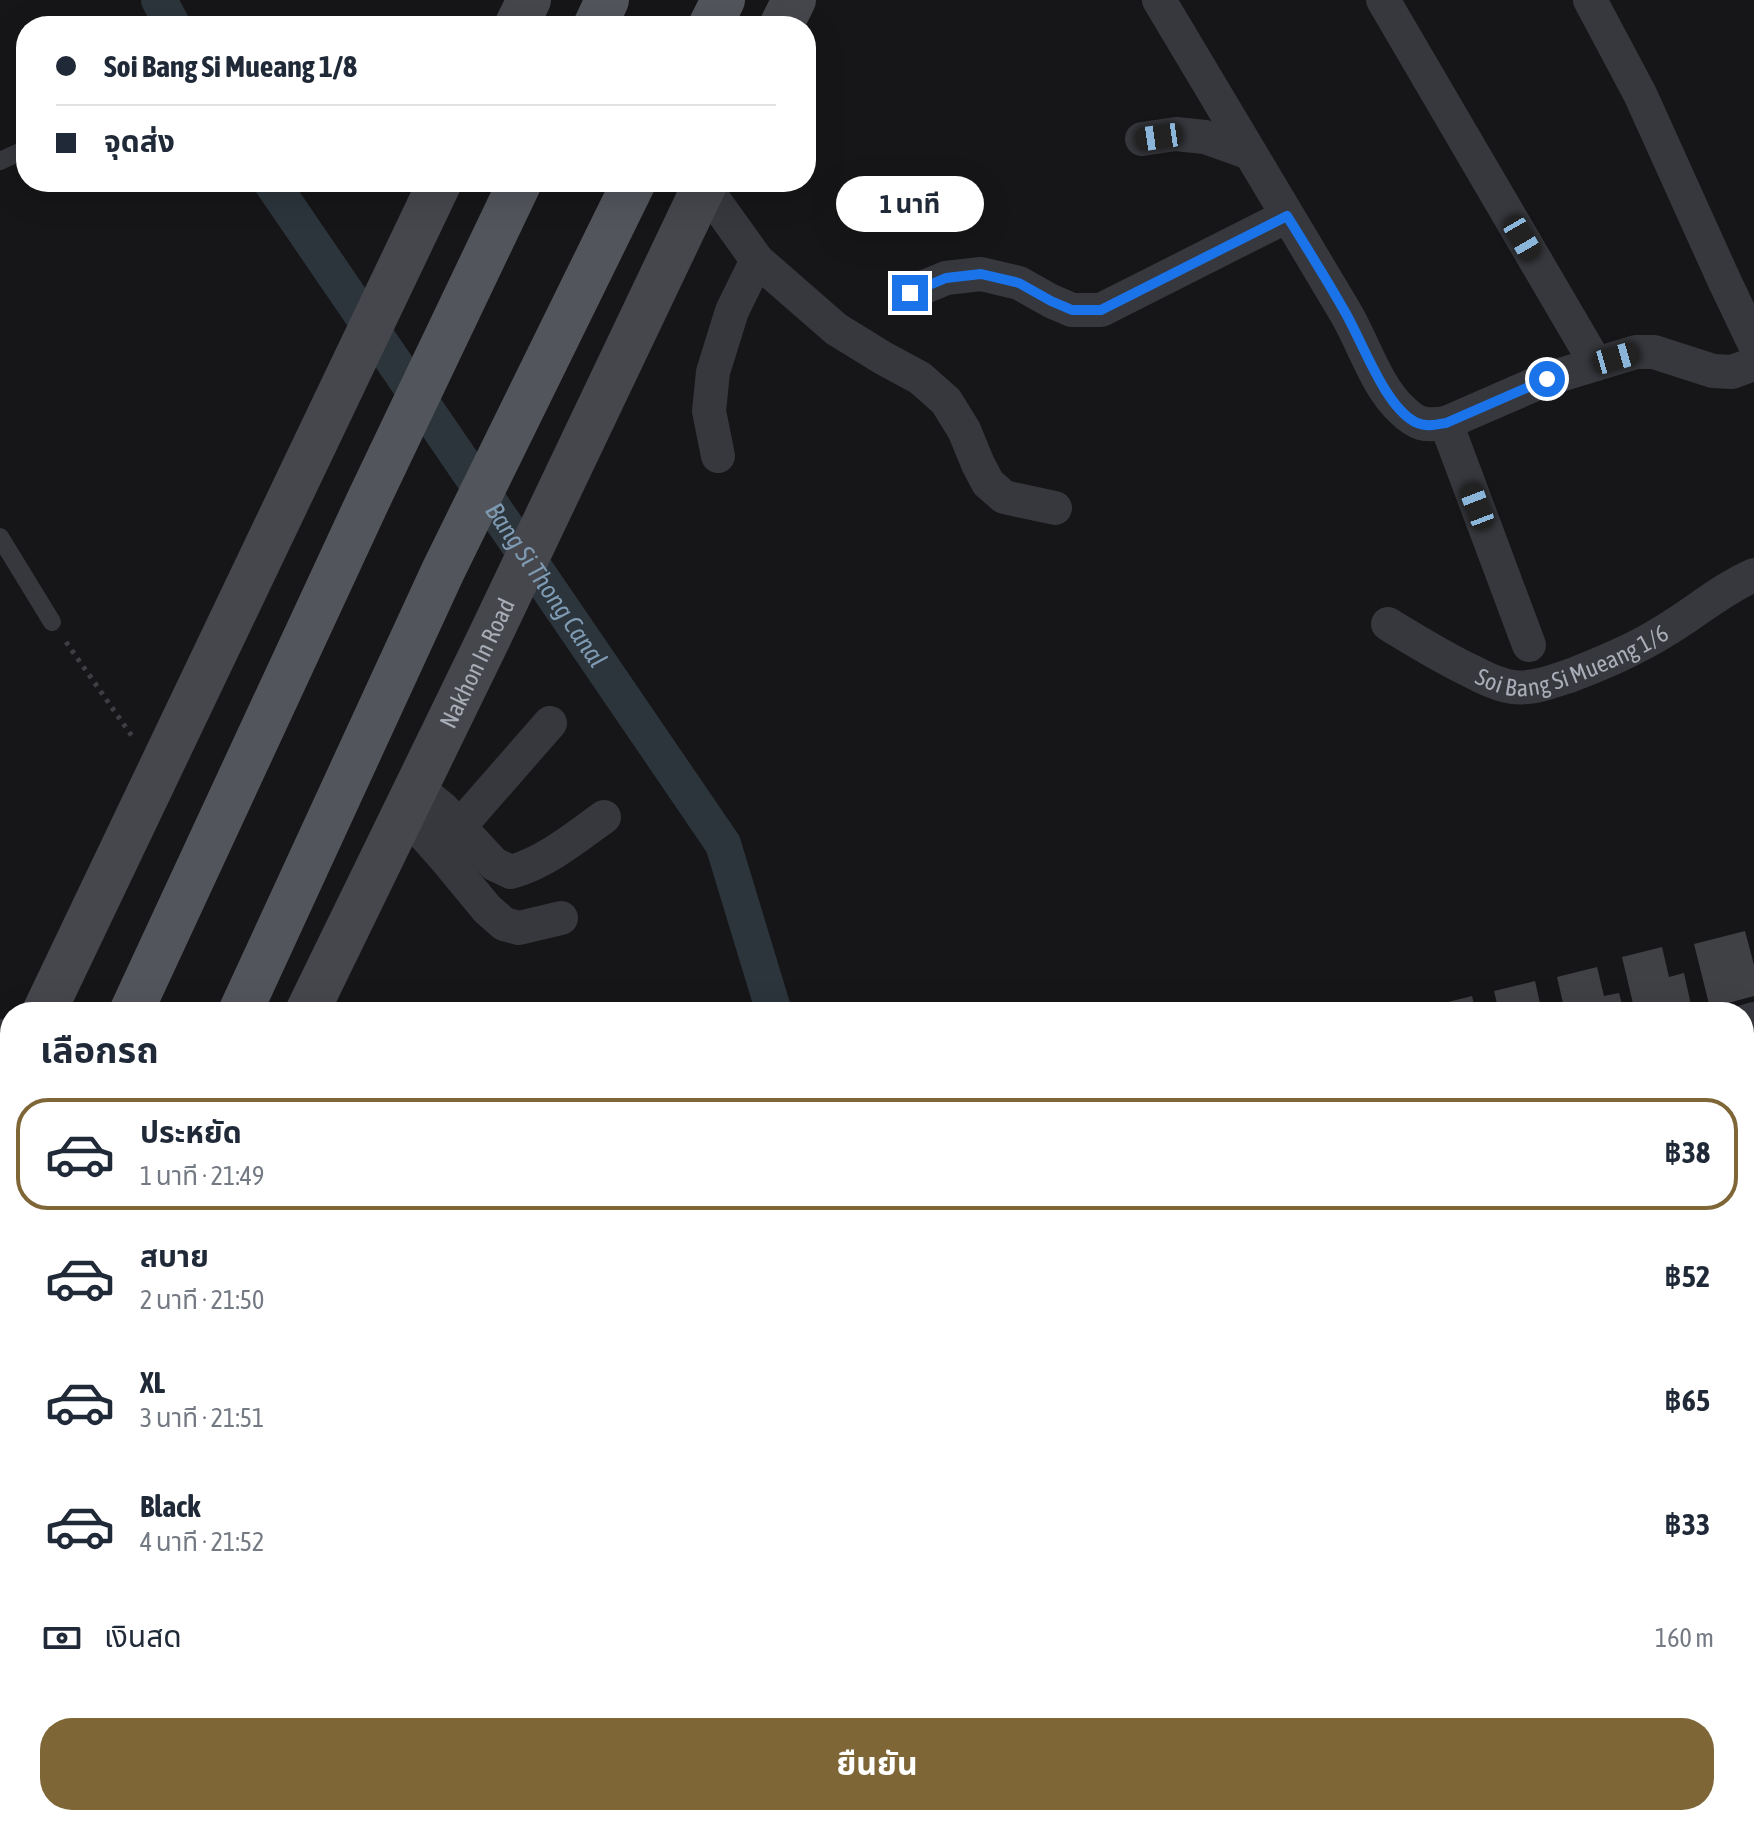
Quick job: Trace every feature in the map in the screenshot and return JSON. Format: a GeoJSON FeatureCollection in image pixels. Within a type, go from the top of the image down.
{"type":"FeatureCollection","features":[{"type":"Feature","properties":{"kind":"main road"},"geometry":{"type":"LineString","coordinates":[[49,1002],[435,192]]}},
{"type":"Feature","properties":{"kind":"main road"},"geometry":{"type":"LineString","coordinates":[[136,1002],[515,192]]}},
{"type":"Feature","properties":{"kind":"main road"},"geometry":{"type":"LineString","coordinates":[[245,1002],[443,571],[629,192]]}},
{"type":"Feature","properties":{"kind":"main road","name":"Nakhon In Road"},"geometry":{"type":"LineString","coordinates":[[312,1002],[701,192]]}},
{"type":"Feature","properties":{"kind":"street"},"geometry":{"type":"LineString","coordinates":[[1159,0],[1347,315],[1386,391],[1415,422],[1437,424],[1547,379],[1636,352],[1654,352],[1713,371],[1732,372],[1754,364]]}},
{"type":"Feature","properties":{"kind":"street"},"geometry":{"type":"LineString","coordinates":[[1383,0],[1596,364]]}},
{"type":"Feature","properties":{"kind":"street"},"geometry":{"type":"LineString","coordinates":[[1590,0],[1640,94],[1754,343]]}},
{"type":"Feature","properties":{"kind":"street"},"geometry":{"type":"LineString","coordinates":[[1142,139],[1176,134],[1205,137],[1250,153]]}},
{"type":"Feature","properties":{"kind":"street"},"geometry":{"type":"LineString","coordinates":[[710,192],[757,260],[836,329],[920,378],[946,401],[964,430],[988,483],[1004,497],[1055,508]]}},
{"type":"Feature","properties":{"kind":"street"},"geometry":{"type":"LineString","coordinates":[[910,293],[946,278],[981,274],[1019,283],[1072,310],[1101,310],[1287,216]]}},
{"type":"Feature","properties":{"kind":"street"},"geometry":{"type":"LineString","coordinates":[[718,456],[709,411],[713,372],[732,311],[757,260]]}},
{"type":"Feature","properties":{"kind":"street"},"geometry":{"type":"LineString","coordinates":[[1437,424],[1529,645]]}},
{"type":"Feature","properties":{"kind":"street","name":"Soi Bang Si Mueang 1/6"},"geometry":{"type":"LineString","coordinates":[[1388,624],[1467,670],[1498,683],[1524,688],[1549,683],[1613,659],[1754,575]]}},
{"type":"Feature","properties":{"kind":"street"},"geometry":{"type":"LineString","coordinates":[[460,826],[550,723]]}},
{"type":"Feature","properties":{"kind":"street"},"geometry":{"type":"LineString","coordinates":[[410,800],[443,809],[494,864],[511,872],[548,856],[604,817]]}},
{"type":"Feature","properties":{"kind":"street"},"geometry":{"type":"LineString","coordinates":[[410,800],[444,857],[487,909],[504,924],[519,928],[561,918]]}},
{"type":"Feature","properties":{"kind":"lane"},"geometry":{"type":"LineString","coordinates":[[0,537],[52,622]]}},
{"type":"Feature","properties":{"kind":"path"},"geometry":{"type":"LineString","coordinates":[[52,622],[157,773]]}},
{"type":"Feature","properties":{"kind":"building"},"geometry":{"type":"Polygon","coordinates":[[[1745,931],[1754,965],[1754,996],[1732,1002],[1708,1002],[1694,944],[1745,931]]]}},
{"type":"Feature","properties":{"kind":"building"},"geometry":{"type":"Polygon","coordinates":[[[1662,947],[1669,977],[1684,973],[1690,1002],[1633,1002],[1622,957],[1662,947]]]}},
{"type":"Feature","properties":{"kind":"building"},"geometry":{"type":"Polygon","coordinates":[[[1597,967],[1604,996],[1619,993],[1621,1002],[1563,1002],[1557,977],[1597,967]]]}},
{"type":"Feature","properties":{"kind":"building"},"geometry":{"type":"Polygon","coordinates":[[[1535,981],[1540,1002],[1497,1002],[1494,991],[1535,981]]]}},
{"type":"Feature","properties":{"kind":"building"},"geometry":{"type":"Polygon","coordinates":[[[1472,996],[1474,1002],[1448,1002],[1472,996]]]}},
{"type":"Feature","properties":{"kind":"waterway","name":"Bang Si Thong Canal"},"geometry":{"type":"LineString","coordinates":[[159,0],[168,16]]}},
{"type":"Feature","properties":{"kind":"waterway","name":"Bang Si Thong Canal"},"geometry":{"type":"LineString","coordinates":[[278,192],[723,844],[771,1002]]}},
{"type":"Feature","properties":{"kind":"route"},"geometry":{"type":"LineString","coordinates":[[910,293],[946,278],[981,274],[1019,283],[1072,310],[1101,310],[1287,216],[1347,315],[1386,391],[1415,422],[1428,426],[1446,423],[1547,379]]}}]}
